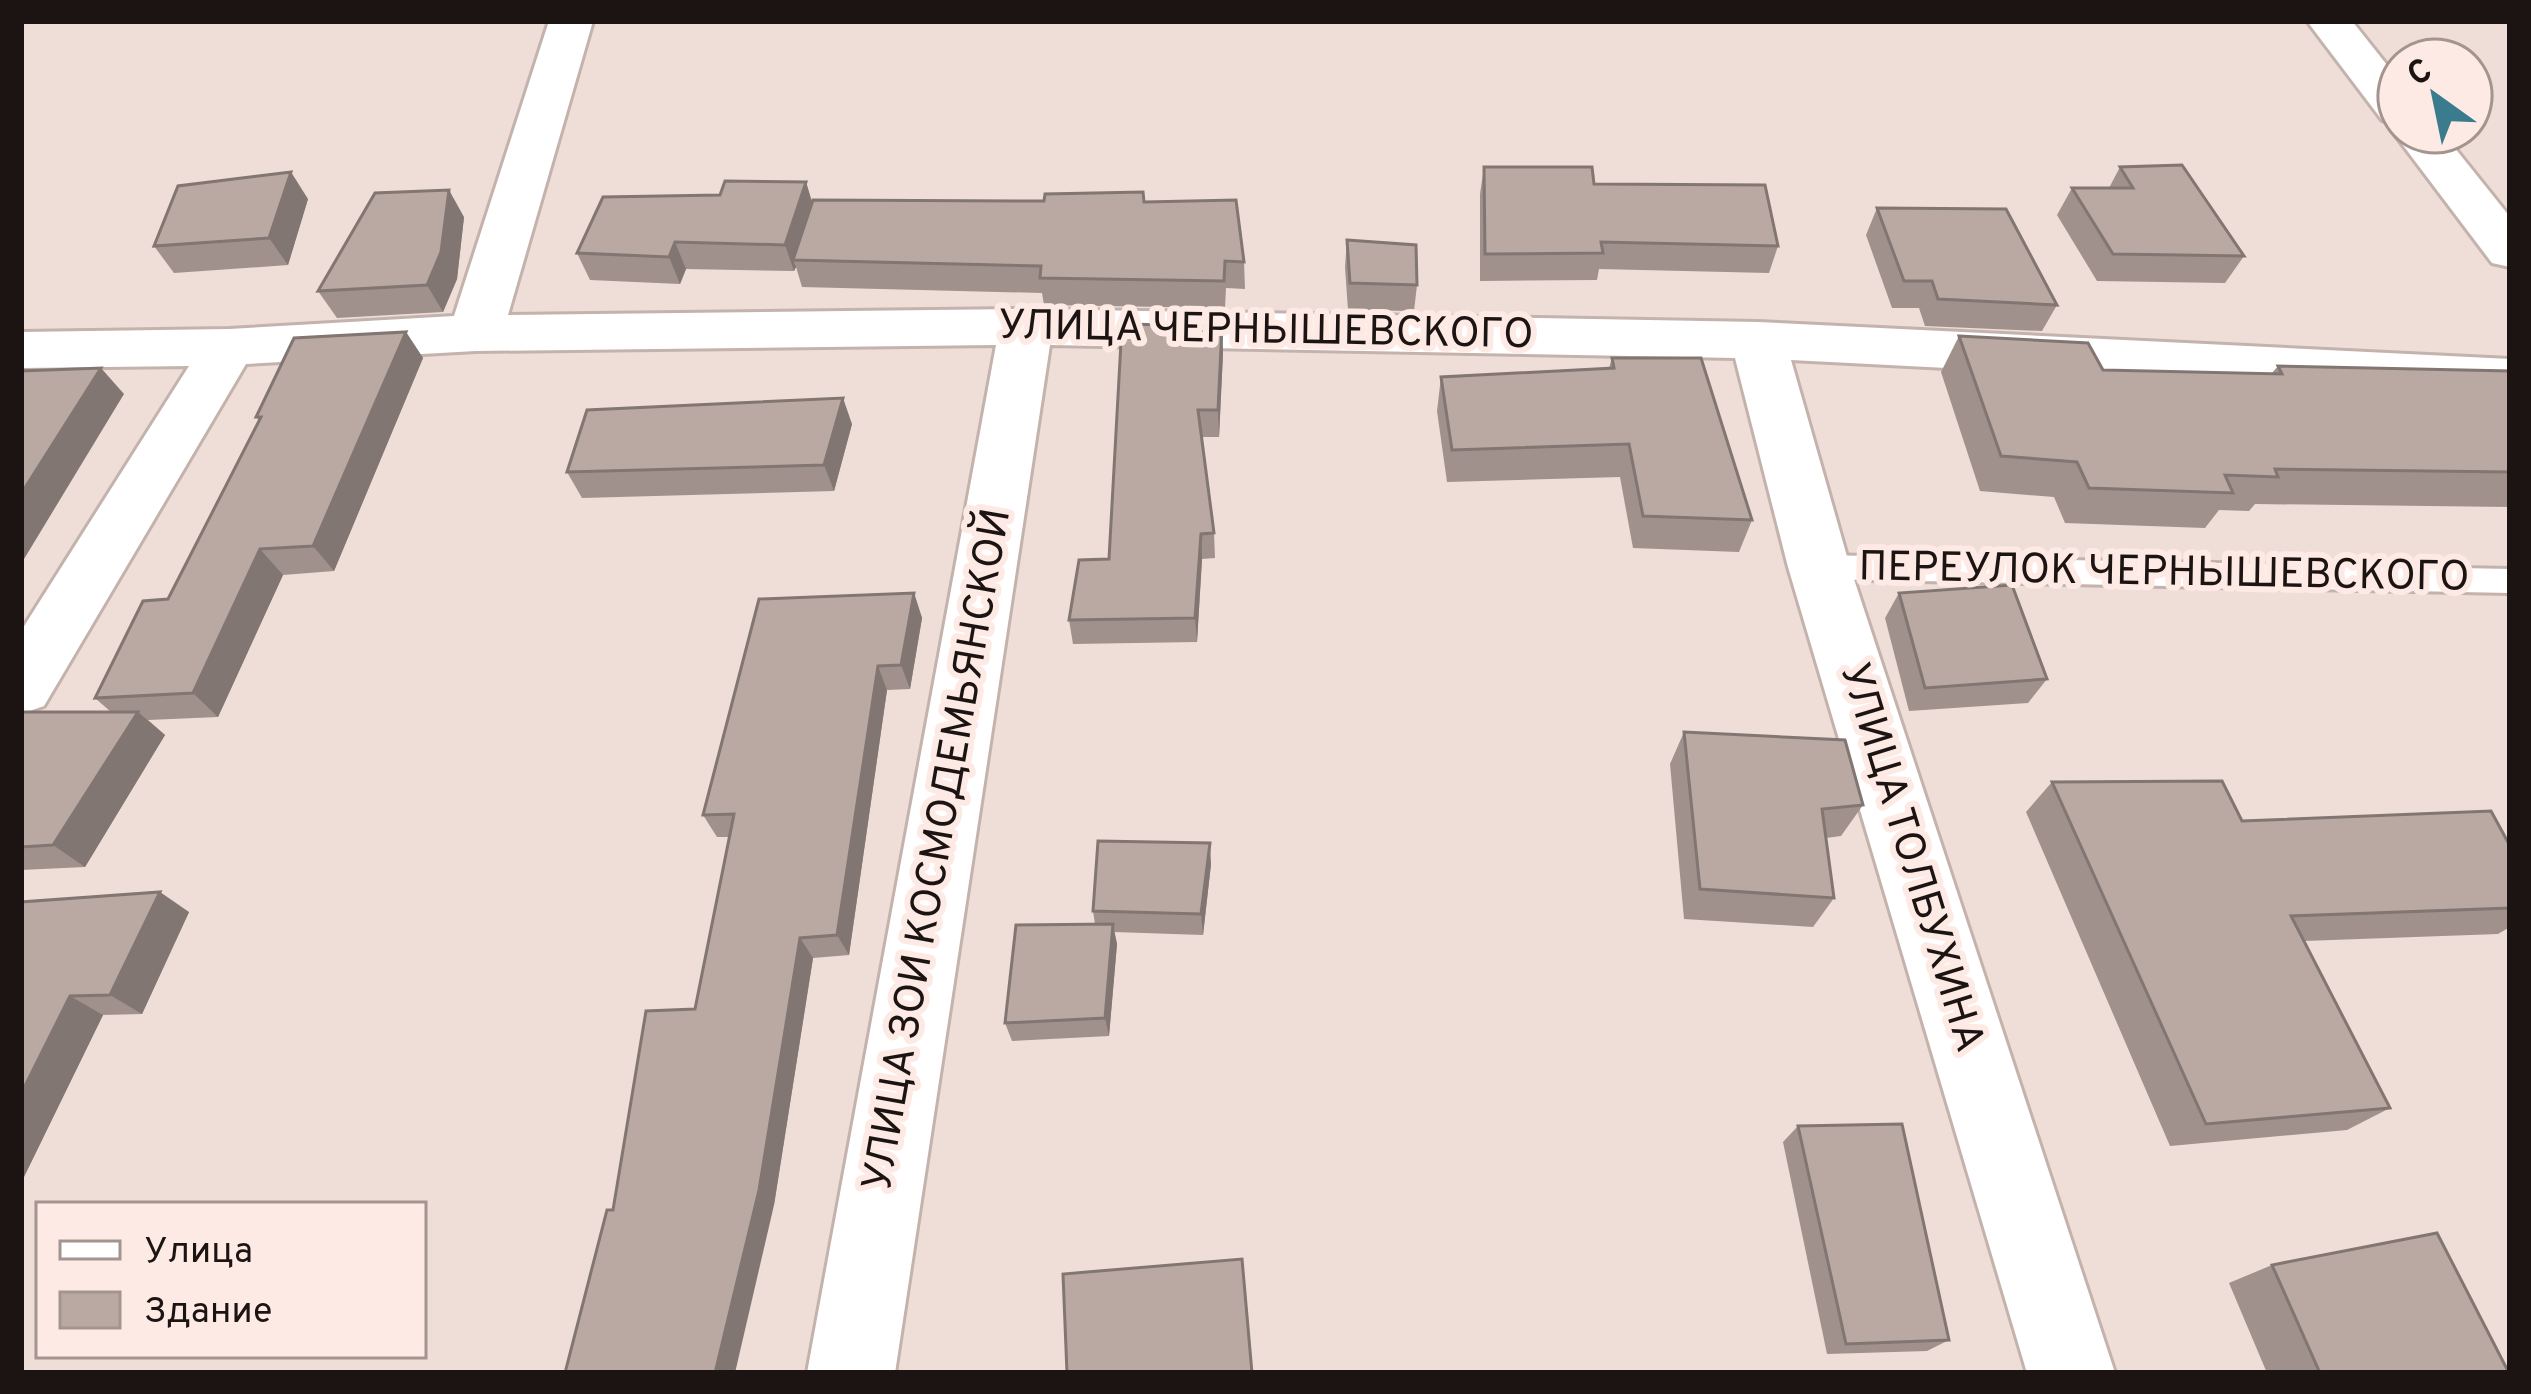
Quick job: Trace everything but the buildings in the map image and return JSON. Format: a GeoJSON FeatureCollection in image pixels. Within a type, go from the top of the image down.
{"type":"FeatureCollection","features":[{"type":"Feature","properties":{"kind":"street"},"geometry":{"type":"LineString","coordinates":[[476,333],[572,21]]}},
{"type":"Feature","properties":{"kind":"street"},"geometry":{"type":"LineString","coordinates":[[2330,21],[2375,79]]}},
{"type":"Feature","properties":{"kind":"street"},"geometry":{"type":"LineString","coordinates":[[2435,156],[2510,251]]}},
{"type":"Feature","properties":{"kind":"street","name":"УЛИЦА ЧЕРНЫШЕВСКОГО"},"geometry":{"type":"LineString","coordinates":[[21,350],[229,347],[476,333],[1026,327],[1758,340],[2510,379]]}},
{"type":"Feature","properties":{"kind":"street","name":"УЛИЦА ЗОИ КОСМОДЕМЬЯНСКОЙ"},"geometry":{"type":"LineString","coordinates":[[851,1373],[1026,327]]}},
{"type":"Feature","properties":{"kind":"street","name":"УЛИЦА ТОЛБУХИНА"},"geometry":{"type":"LineString","coordinates":[[1758,340],[1819,567],[2071,1373]]}},
{"type":"Feature","properties":{"kind":"street"},"geometry":{"type":"LineString","coordinates":[[21,688],[229,347]]}},
{"type":"Feature","properties":{"kind":"lane","name":"ПЕРЕУЛОК ЧЕРНЫШЕВСКОГО"},"geometry":{"type":"LineString","coordinates":[[1819,567],[2510,581]]}}]}
